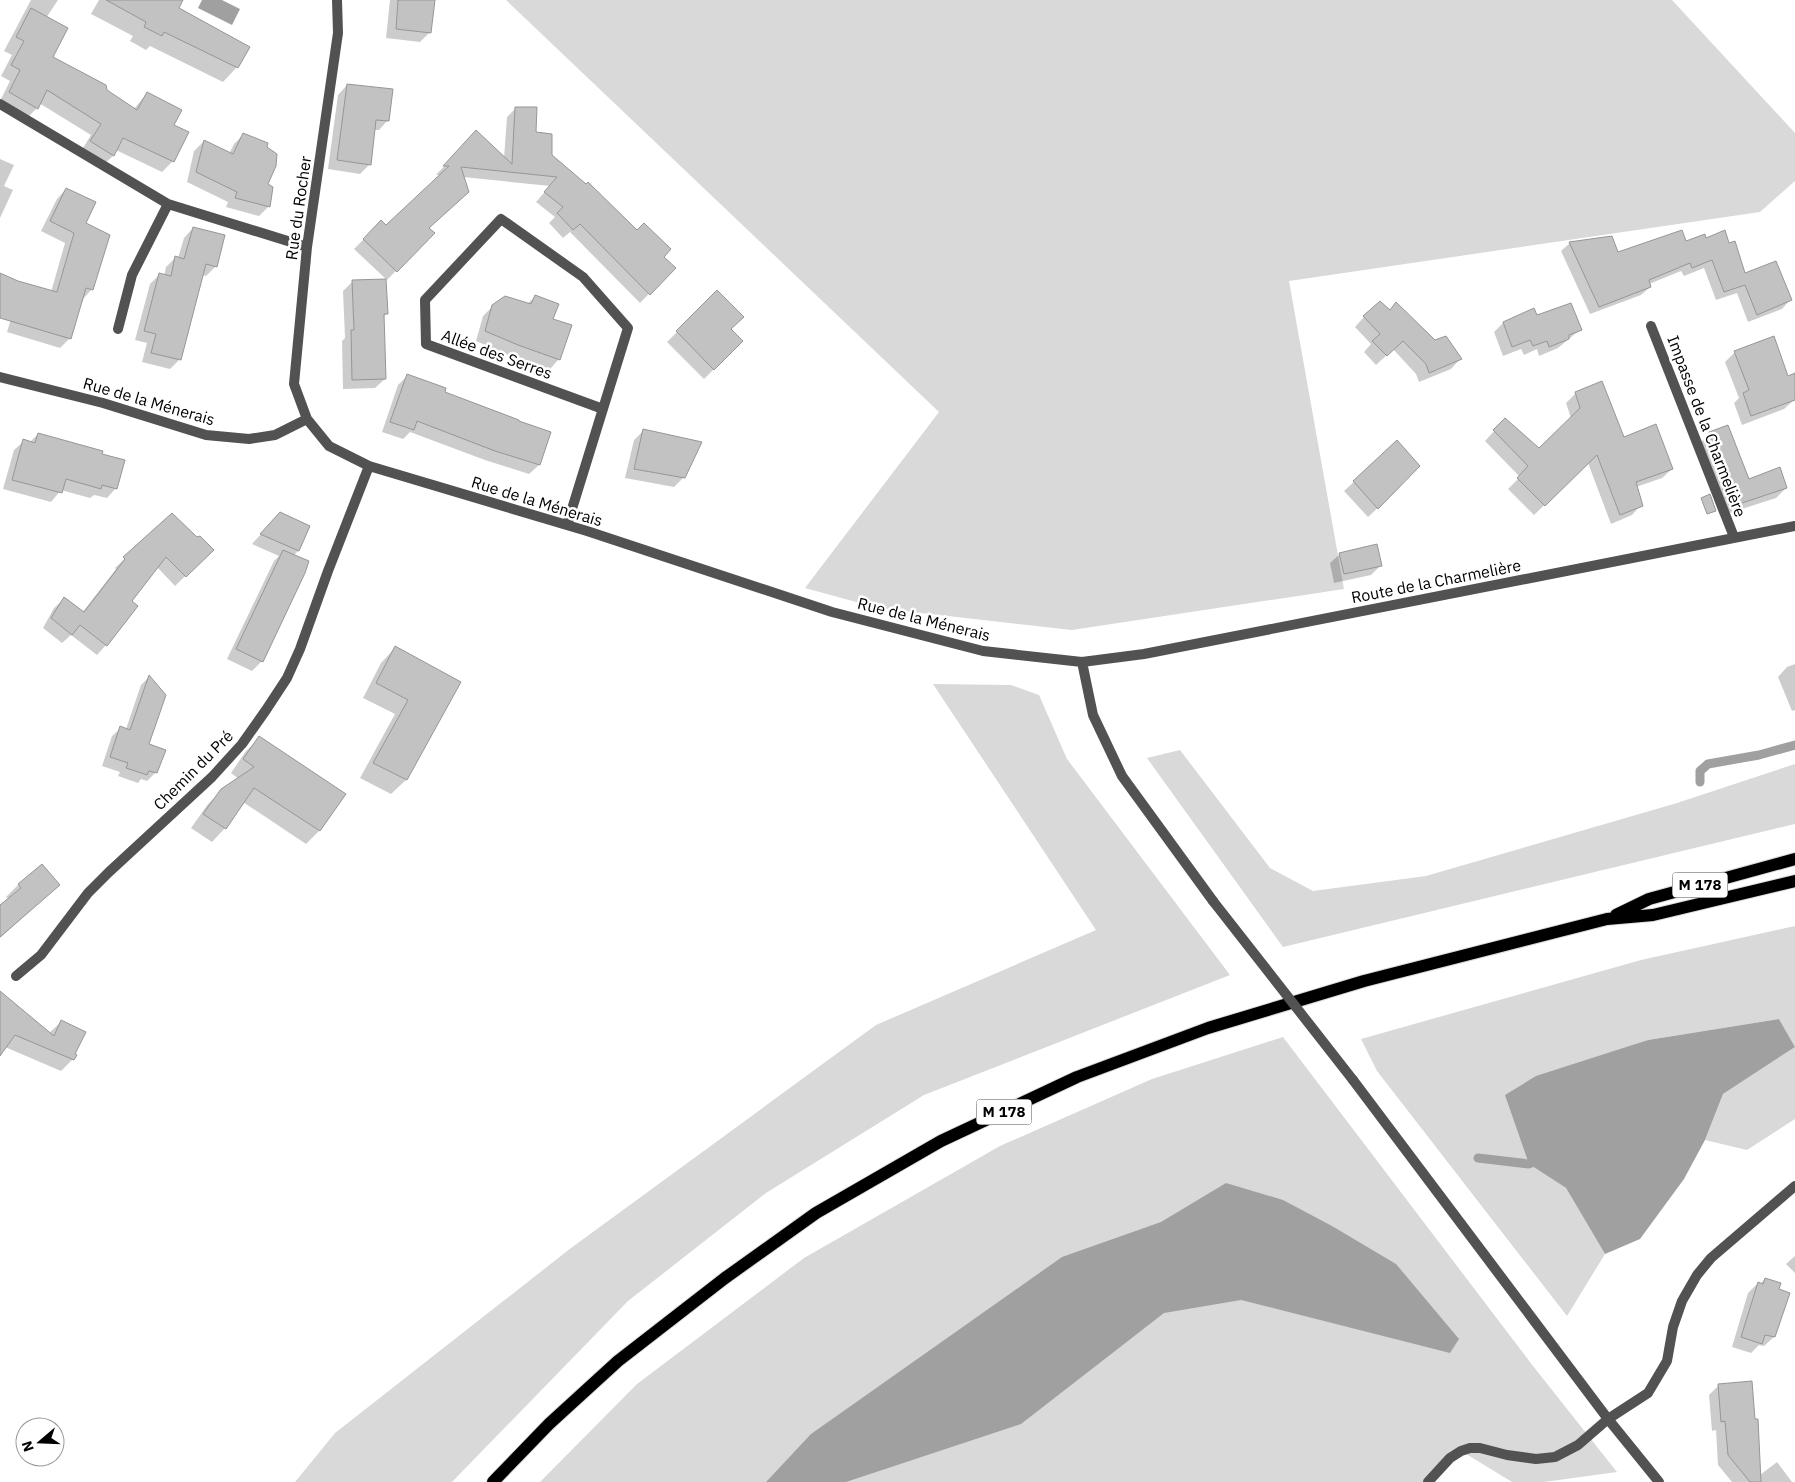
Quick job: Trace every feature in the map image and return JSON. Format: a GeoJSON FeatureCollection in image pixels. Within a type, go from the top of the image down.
{"type":"FeatureCollection","features":[{"type":"Feature","properties":{"kind":"main road","name":"M 178"},"geometry":{"type":"LineString","coordinates":[[1607,919],[1649,899],[1795,859]]}},
{"type":"Feature","properties":{"kind":"main road","name":"M 178"},"geometry":{"type":"LineString","coordinates":[[493,1482],[549,1424],[618,1361],[725,1278],[816,1213],[941,1141],[1077,1077],[1208,1028],[1364,981],[1607,919],[1653,915],[1795,881]]}},
{"type":"Feature","properties":{"kind":"street","name":"Rue du Rocher"},"geometry":{"type":"LineString","coordinates":[[306,419],[294,384],[307,247],[338,33],[337,0]]}},
{"type":"Feature","properties":{"kind":"street"},"geometry":{"type":"LineString","coordinates":[[0,104],[168,204],[307,247]]}},
{"type":"Feature","properties":{"kind":"street"},"geometry":{"type":"LineString","coordinates":[[118,329],[132,276],[168,204]]}},
{"type":"Feature","properties":{"kind":"street","name":"Allée des Serres"},"geometry":{"type":"LineString","coordinates":[[567,525],[603,409],[628,328],[583,277],[501,218],[425,300],[426,344],[603,409]]}},
{"type":"Feature","properties":{"kind":"street","name":"Impasse de la Charmelière"},"geometry":{"type":"LineString","coordinates":[[1652,326],[1734,537]]}},
{"type":"Feature","properties":{"kind":"street","name":"Rue de la Ménerais"},"geometry":{"type":"LineString","coordinates":[[0,377],[103,403],[206,435],[249,439],[274,435],[306,419],[329,446],[369,466],[567,525],[841,614],[983,651],[1082,662]]}},
{"type":"Feature","properties":{"kind":"street","name":"Chemin du Pré"},"geometry":{"type":"LineString","coordinates":[[16,976],[41,955],[88,893],[212,777],[242,744],[266,710],[287,678],[300,649],[369,466]]}},
{"type":"Feature","properties":{"kind":"street","name":"Route de la Charmelière"},"geometry":{"type":"LineString","coordinates":[[1082,662],[1144,654],[1795,526]]}},
{"type":"Feature","properties":{"kind":"street"},"geometry":{"type":"LineString","coordinates":[[1082,662],[1093,715],[1122,776],[1213,901],[1352,1080],[1608,1419],[1659,1482]]}},
{"type":"Feature","properties":{"kind":"street"},"geometry":{"type":"LineString","coordinates":[[1428,1482],[1450,1458],[1460,1451],[1470,1448],[1480,1448],[1507,1455],[1536,1459],[1554,1457],[1578,1445],[1608,1419],[1648,1393],[1667,1361],[1676,1318],[1682,1301],[1697,1275],[1718,1252],[1795,1186]]}},
{"type":"Feature","properties":{"kind":"shaded area"},"geometry":{"type":"Polygon","coordinates":[[[202,0],[222,0],[240,9],[232,25],[198,8],[202,0]]]}},
{"type":"Feature","properties":{"kind":"shaded area"},"geometry":{"type":"Polygon","coordinates":[[[506,0],[1672,0],[1795,133],[1795,181],[1760,212],[1289,281],[1344,589],[1072,630],[878,608],[805,588],[939,412],[506,0]]]}},
{"type":"Feature","properties":{"kind":"shaded area"},"geometry":{"type":"Polygon","coordinates":[[[933,684],[1011,685],[1039,695],[1067,759],[1230,975],[924,1095],[766,1193],[628,1301],[452,1482],[295,1482],[335,1433],[571,1248],[876,1025],[1096,930],[933,684]]]}},
{"type":"Feature","properties":{"kind":"shaded area"},"geometry":{"type":"Polygon","coordinates":[[[1180,750],[1270,868],[1313,891],[1426,876],[1677,803],[1795,764],[1795,824],[1283,947],[1147,758],[1180,750]]]}},
{"type":"Feature","properties":{"kind":"shaded area"},"geometry":{"type":"Polygon","coordinates":[[[1795,926],[1795,1047],[1779,1019],[1648,1040],[1595,1059],[1529,1164],[1566,1188],[1605,1254],[1567,1316],[1377,1071],[1361,1039],[1641,960],[1795,926]]]}},
{"type":"Feature","properties":{"kind":"shaded area"},"geometry":{"type":"Polygon","coordinates":[[[1779,1019],[1795,1047],[1723,1094],[1705,1140],[1684,1179],[1640,1239],[1605,1254],[1566,1188],[1529,1164],[1505,1095],[1536,1076],[1648,1040],[1779,1019]]]}},
{"type":"Feature","properties":{"kind":"shaded area"},"geometry":{"type":"Polygon","coordinates":[[[1283,1037],[1533,1366],[1617,1472],[1544,1482],[1512,1482],[1458,1449],[1422,1482],[540,1482],[637,1384],[804,1258],[1000,1146],[1152,1079],[1283,1037]]]}},
{"type":"Feature","properties":{"kind":"shaded area"},"geometry":{"type":"Polygon","coordinates":[[[1795,1047],[1795,1119],[1747,1150],[1705,1140],[1723,1094],[1795,1047]]]}},
{"type":"Feature","properties":{"kind":"shaded area"},"geometry":{"type":"Polygon","coordinates":[[[1226,1183],[1283,1200],[1332,1226],[1396,1264],[1459,1339],[1450,1353],[1241,1300],[1164,1313],[1021,1424],[846,1482],[766,1482],[811,1434],[1062,1257],[1161,1222],[1226,1183]]]}},
{"type":"Feature","properties":{"kind":"building"},"geometry":{"type":"Polygon","coordinates":[[[106,0],[183,0],[179,8],[250,47],[238,68],[164,32],[162,36],[144,27],[146,22],[106,0]]]}},
{"type":"Feature","properties":{"kind":"building"},"geometry":{"type":"Polygon","coordinates":[[[398,0],[435,0],[431,33],[396,29],[398,0]]]}},
{"type":"Feature","properties":{"kind":"building"},"geometry":{"type":"Polygon","coordinates":[[[31,8],[68,28],[53,57],[106,85],[107,90],[137,110],[147,92],[182,110],[174,125],[189,132],[174,162],[123,138],[114,156],[90,141],[101,124],[47,90],[38,109],[9,92],[20,70],[11,65],[24,41],[16,37],[31,8]]]}},
{"type":"Feature","properties":{"kind":"building"},"geometry":{"type":"Polygon","coordinates":[[[347,84],[393,89],[389,121],[376,120],[371,165],[337,160],[347,84]]]}},
{"type":"Feature","properties":{"kind":"building"},"geometry":{"type":"Polygon","coordinates":[[[515,107],[537,107],[536,132],[552,134],[552,155],[586,184],[588,182],[637,230],[644,223],[671,249],[664,257],[676,268],[650,295],[580,224],[573,230],[557,213],[563,207],[544,192],[557,177],[461,167],[469,192],[429,228],[435,233],[397,272],[363,239],[381,220],[386,225],[449,166],[443,166],[476,130],[512,164],[515,107]]]}},
{"type":"Feature","properties":{"kind":"building"},"geometry":{"type":"Polygon","coordinates":[[[243,133],[268,143],[267,147],[277,154],[276,166],[268,184],[273,187],[270,207],[235,198],[237,192],[196,172],[204,140],[233,154],[243,133]]]}},
{"type":"Feature","properties":{"kind":"building"},"geometry":{"type":"Polygon","coordinates":[[[66,188],[96,202],[86,223],[110,235],[93,290],[86,288],[71,339],[0,318],[0,273],[18,281],[57,292],[74,233],[50,221],[66,188]]]}},
{"type":"Feature","properties":{"kind":"building"},"geometry":{"type":"Polygon","coordinates":[[[193,227],[225,235],[217,267],[206,264],[181,360],[151,353],[156,334],[144,331],[159,273],[171,276],[175,256],[184,259],[193,227]]]}},
{"type":"Feature","properties":{"kind":"building"},"geometry":{"type":"Polygon","coordinates":[[[1682,230],[1686,241],[1705,234],[1706,238],[1725,230],[1729,243],[1735,241],[1745,273],[1776,261],[1792,300],[1757,315],[1745,285],[1724,292],[1712,260],[1692,268],[1690,263],[1649,280],[1651,287],[1599,307],[1569,242],[1612,236],[1618,252],[1682,230]]]}},
{"type":"Feature","properties":{"kind":"building"},"geometry":{"type":"Polygon","coordinates":[[[386,279],[388,314],[384,314],[386,379],[352,380],[351,330],[354,330],[352,280],[386,279]]]}},
{"type":"Feature","properties":{"kind":"building"},"geometry":{"type":"Polygon","coordinates":[[[717,290],[744,317],[731,329],[743,341],[714,370],[676,331],[717,290]]]}},
{"type":"Feature","properties":{"kind":"building"},"geometry":{"type":"Polygon","coordinates":[[[535,295],[559,304],[553,319],[572,325],[560,360],[485,331],[492,305],[505,296],[531,304],[535,295]]]}},
{"type":"Feature","properties":{"kind":"building"},"geometry":{"type":"Polygon","coordinates":[[[1380,301],[1390,310],[1396,302],[1435,340],[1446,336],[1462,359],[1429,373],[1426,364],[1403,341],[1387,356],[1372,341],[1380,334],[1363,316],[1380,301]]]}},
{"type":"Feature","properties":{"kind":"building"},"geometry":{"type":"Polygon","coordinates":[[[1571,303],[1582,330],[1569,335],[1569,339],[1549,347],[1547,341],[1533,346],[1530,340],[1512,347],[1503,322],[1534,308],[1537,315],[1571,303]]]}},
{"type":"Feature","properties":{"kind":"building"},"geometry":{"type":"Polygon","coordinates":[[[1774,336],[1788,376],[1795,373],[1795,400],[1751,416],[1743,393],[1749,390],[1734,351],[1774,336]]]}},
{"type":"Feature","properties":{"kind":"building"},"geometry":{"type":"Polygon","coordinates":[[[407,374],[446,388],[445,392],[551,432],[540,465],[495,451],[417,421],[414,430],[390,422],[407,374]]]}},
{"type":"Feature","properties":{"kind":"building"},"geometry":{"type":"Polygon","coordinates":[[[1602,381],[1624,437],[1656,424],[1673,469],[1636,482],[1643,506],[1620,515],[1597,455],[1545,506],[1517,478],[1528,466],[1493,430],[1505,418],[1539,448],[1580,408],[1575,392],[1602,381]]]}},
{"type":"Feature","properties":{"kind":"building"},"geometry":{"type":"Polygon","coordinates":[[[1728,425],[1749,479],[1780,467],[1787,488],[1730,507],[1723,489],[1730,487],[1709,432],[1728,425]]]}},
{"type":"Feature","properties":{"kind":"building"},"geometry":{"type":"Polygon","coordinates":[[[643,429],[702,442],[685,478],[634,469],[643,429]]]}},
{"type":"Feature","properties":{"kind":"building"},"geometry":{"type":"Polygon","coordinates":[[[38,433],[103,451],[102,454],[125,460],[117,489],[102,485],[101,489],[66,479],[62,493],[12,480],[23,439],[35,443],[38,433]]]}},
{"type":"Feature","properties":{"kind":"building"},"geometry":{"type":"Polygon","coordinates":[[[1397,440],[1420,466],[1378,509],[1353,481],[1397,440]]]}},
{"type":"Feature","properties":{"kind":"building"},"geometry":{"type":"Polygon","coordinates":[[[1710,494],[1716,511],[1707,514],[1701,498],[1710,494]]]}},
{"type":"Feature","properties":{"kind":"building"},"geometry":{"type":"Polygon","coordinates":[[[280,512],[310,526],[299,551],[260,534],[280,512]]]}},
{"type":"Feature","properties":{"kind":"building"},"geometry":{"type":"Polygon","coordinates":[[[172,513],[214,550],[186,577],[166,557],[132,601],[138,606],[107,646],[80,625],[72,635],[51,618],[64,597],[84,612],[125,559],[123,557],[172,513]]]}},
{"type":"Feature","properties":{"kind":"building"},"geometry":{"type":"Polygon","coordinates":[[[1377,544],[1382,566],[1344,574],[1339,553],[1377,544]]]}},
{"type":"Feature","properties":{"kind":"building"},"geometry":{"type":"Polygon","coordinates":[[[283,550],[309,561],[263,662],[236,649],[283,550]]]}},
{"type":"Feature","properties":{"kind":"building"},"geometry":{"type":"Polygon","coordinates":[[[395,646],[461,682],[407,780],[373,763],[408,700],[376,683],[395,646]]]}},
{"type":"Feature","properties":{"kind":"building"},"geometry":{"type":"Polygon","coordinates":[[[149,675],[166,695],[149,744],[166,750],[157,773],[149,771],[147,775],[126,768],[128,763],[110,757],[120,726],[130,730],[149,675]]]}},
{"type":"Feature","properties":{"kind":"building"},"geometry":{"type":"Polygon","coordinates":[[[259,736],[346,794],[320,831],[254,788],[226,829],[203,814],[221,789],[254,767],[243,759],[259,736]]]}},
{"type":"Feature","properties":{"kind":"building"},"geometry":{"type":"Polygon","coordinates":[[[42,864],[60,885],[0,937],[0,905],[21,888],[18,884],[42,864]]]}},
{"type":"Feature","properties":{"kind":"building"},"geometry":{"type":"Polygon","coordinates":[[[0,991],[54,1036],[61,1020],[86,1032],[74,1060],[15,1035],[0,1056],[0,991]]]}},
{"type":"Feature","properties":{"kind":"building"},"geometry":{"type":"Polygon","coordinates":[[[1765,1278],[1781,1283],[1779,1289],[1790,1293],[1775,1337],[1765,1335],[1762,1344],[1741,1337],[1758,1282],[1763,1284],[1765,1278]]]}},
{"type":"Feature","properties":{"kind":"building"},"geometry":{"type":"Polygon","coordinates":[[[1752,1381],[1755,1419],[1758,1419],[1761,1482],[1750,1482],[1728,1455],[1725,1421],[1721,1422],[1718,1384],[1752,1381]]]}},
{"type":"Feature","properties":{"kind":"waterway"},"geometry":{"type":"LineString","coordinates":[[1700,782],[1700,771],[1708,764],[1759,755],[1795,745]]}},
{"type":"Feature","properties":{"kind":"waterway"},"geometry":{"type":"LineString","coordinates":[[1478,1158],[1529,1164],[1540,1159]]}}]}
